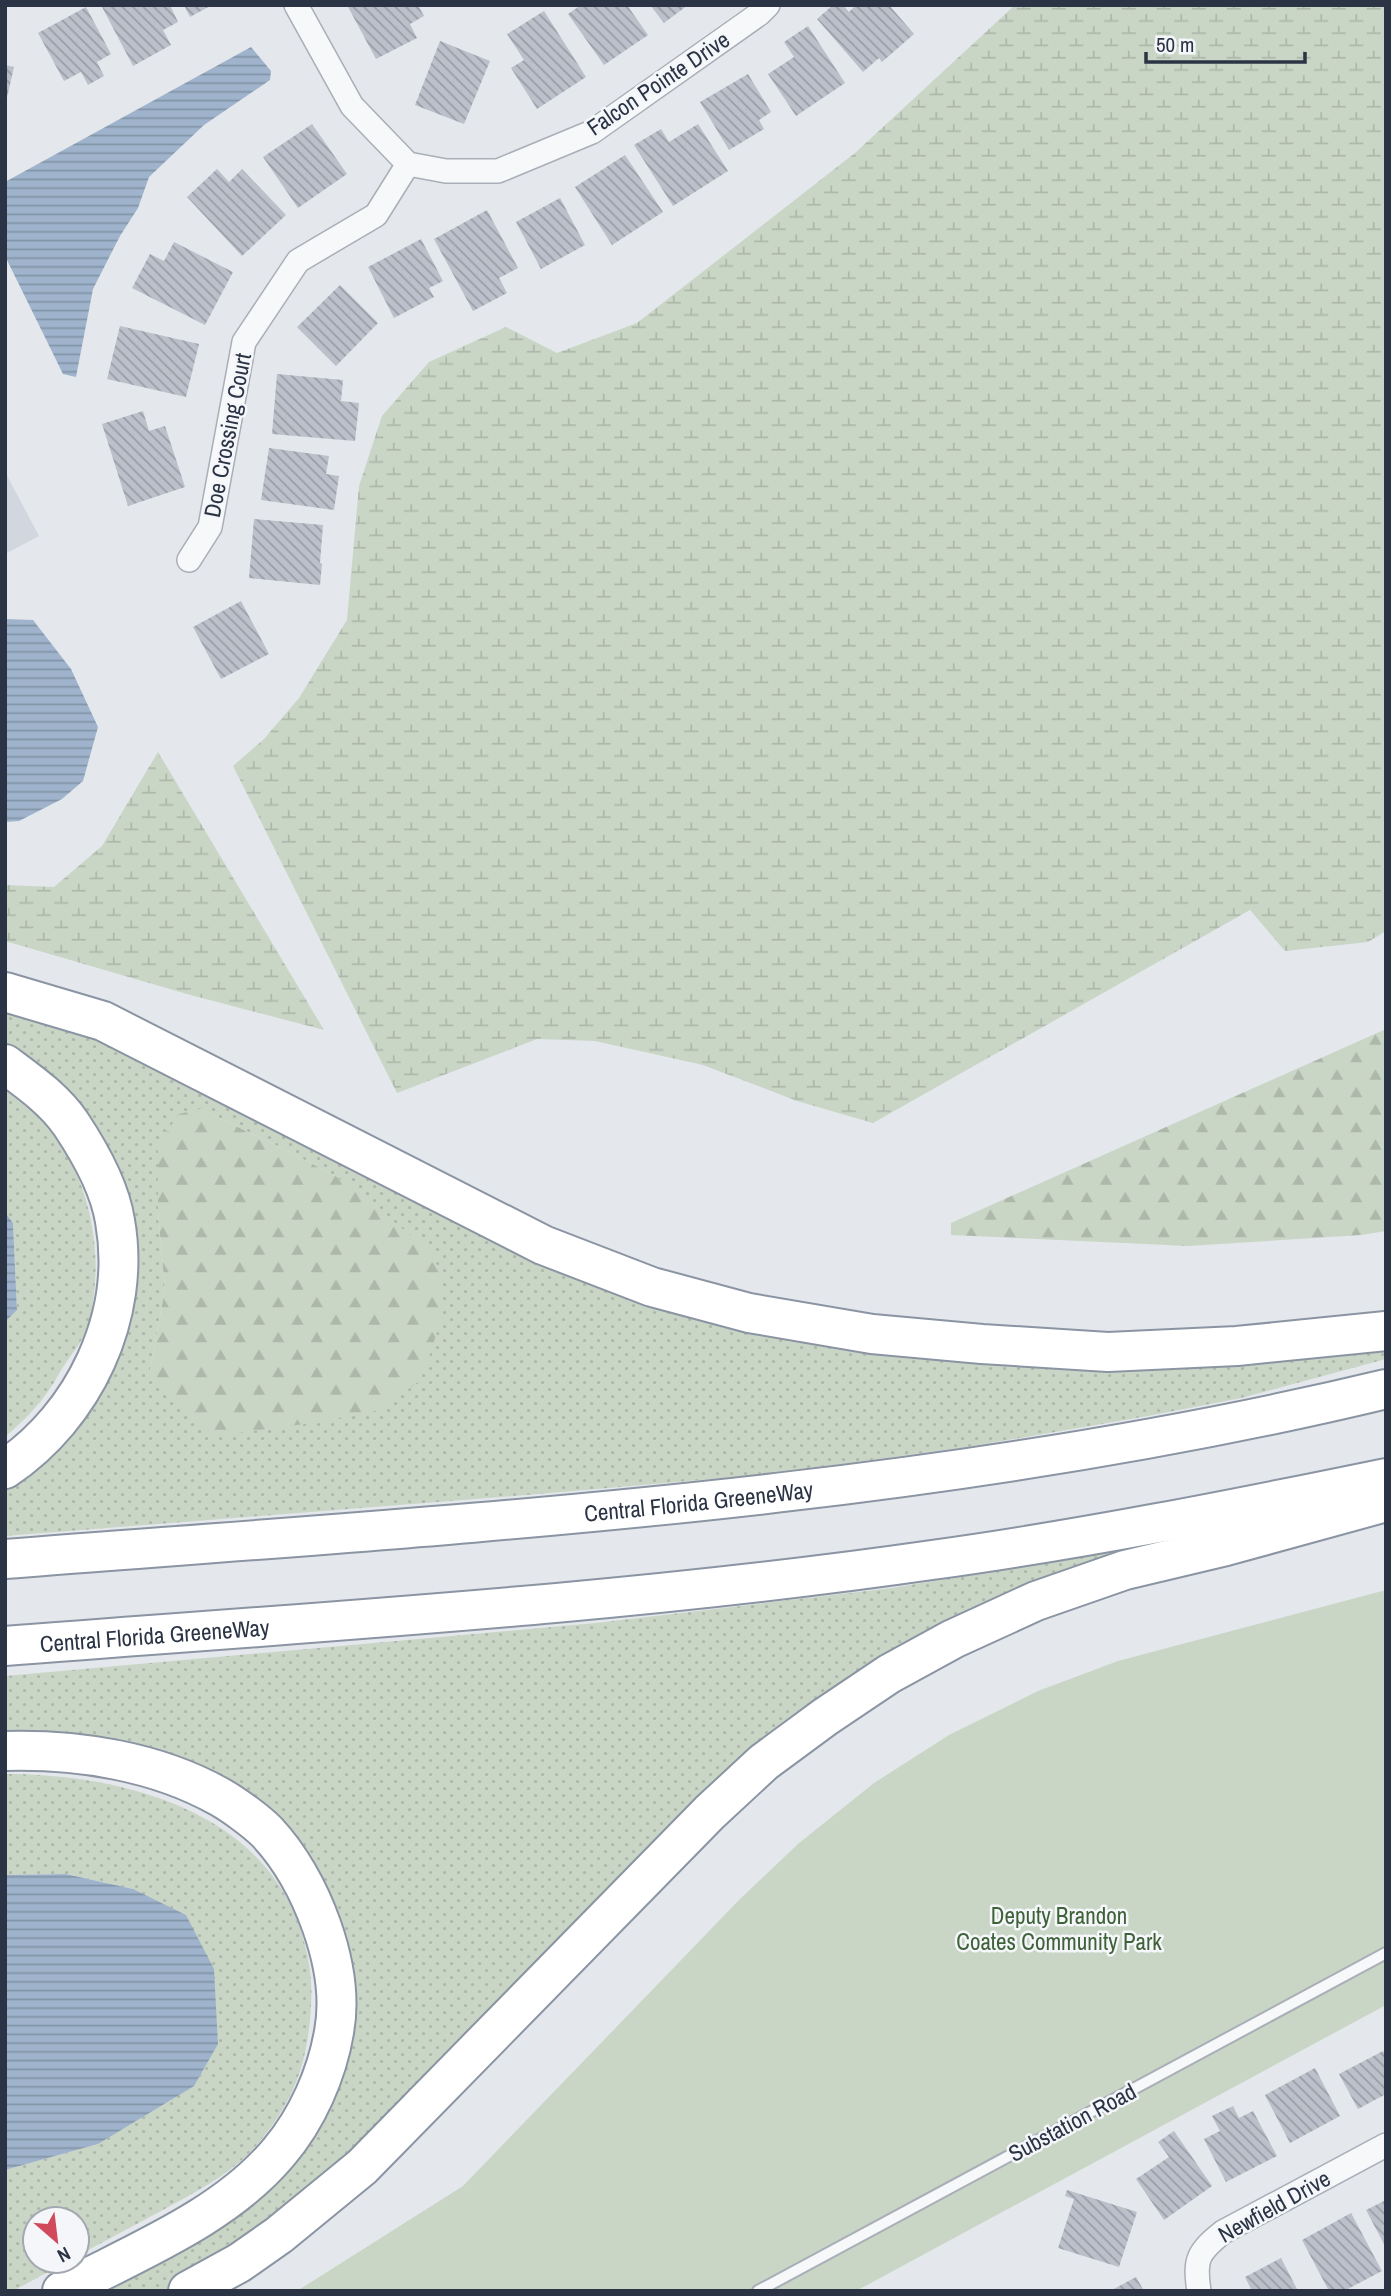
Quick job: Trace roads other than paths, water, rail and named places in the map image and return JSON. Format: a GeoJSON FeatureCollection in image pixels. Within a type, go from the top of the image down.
{"type":"FeatureCollection","features":[{"type":"Feature","properties":{"kind":"highway"},"geometry":{"type":"LineString","coordinates":[[5,992],[103,1021],[543,1245],[652,1287],[749,1313],[872,1334],[1108,1352],[1237,1346],[1386,1331]]}},
{"type":"Feature","properties":{"kind":"highway"},"geometry":{"type":"LineString","coordinates":[[5,1064],[43,1092],[71,1123],[99,1173],[115,1219],[119,1265],[116,1296],[103,1349],[82,1390],[57,1423],[21,1458],[5,1469]]}},
{"type":"Feature","properties":{"kind":"highway","name":"Central Florida GreeneWay"},"geometry":{"type":"LineString","coordinates":[[5,1559],[574,1514],[809,1490],[933,1474],[1151,1438],[1386,1389]]}},
{"type":"Feature","properties":{"kind":"highway","name":"Central Florida GreeneWay"},"geometry":{"type":"LineString","coordinates":[[5,1646],[582,1600],[818,1575],[1049,1542],[1386,1478]]}},
{"type":"Feature","properties":{"kind":"highway"},"geometry":{"type":"LineString","coordinates":[[188,2291],[239,2263],[279,2235],[362,2167],[710,1812],[764,1762],[890,1674],[953,1639],[1035,1601],[1125,1570],[1226,1546],[1386,1502]]}},
{"type":"Feature","properties":{"kind":"highway"},"geometry":{"type":"LineString","coordinates":[[5,1751],[43,1750],[112,1759],[195,1784],[222,1798],[266,1831],[291,1864],[314,1904],[330,1955],[335,1993],[335,2031],[321,2080],[305,2113],[280,2151],[244,2188],[196,2220],[62,2291]]}},
{"type":"Feature","properties":{"kind":"street"},"geometry":{"type":"LineString","coordinates":[[296,5],[352,106],[408,164]]}},
{"type":"Feature","properties":{"kind":"street","name":"Falcon Pointe Drive"},"geometry":{"type":"LineString","coordinates":[[408,164],[446,171],[498,171],[592,132],[768,5]]}},
{"type":"Feature","properties":{"kind":"street","name":"Doe Crossing Court"},"geometry":{"type":"LineString","coordinates":[[189,560],[211,527],[244,342],[298,261],[376,215],[408,164]]}},
{"type":"Feature","properties":{"kind":"street","name":"Newfield Drive"},"geometry":{"type":"LineString","coordinates":[[1199,2291],[1196,2265],[1205,2246],[1223,2232],[1386,2145]]}},
{"type":"Feature","properties":{"kind":"lane","name":"Substation Road"},"geometry":{"type":"LineString","coordinates":[[758,2291],[1386,1954]]}},
{"type":"Feature","properties":{"kind":"water"},"geometry":{"type":"Polygon","coordinates":[[[251,47],[271,71],[270,80],[204,125],[149,177],[138,208],[120,236],[93,289],[76,377],[63,374],[5,256],[5,182],[251,47]]]}},
{"type":"Feature","properties":{"kind":"water"},"geometry":{"type":"Polygon","coordinates":[[[5,619],[33,620],[71,669],[98,727],[83,781],[62,799],[19,821],[5,822],[5,619]]]}},
{"type":"Feature","properties":{"kind":"water"},"geometry":{"type":"Polygon","coordinates":[[[5,1212],[13,1223],[17,1310],[5,1322],[5,1212]]]}},
{"type":"Feature","properties":{"kind":"water"},"geometry":{"type":"Polygon","coordinates":[[[66,1874],[133,1889],[186,1915],[214,1969],[218,2044],[194,2086],[98,2144],[5,2170],[5,1875],[66,1874]]]}},
{"type":"Feature","properties":{"kind":"park label","name":"Deputy Brandon Coates Community Park"},"geometry":{"type":"Point","coordinates":[1059,1928]}}]}
